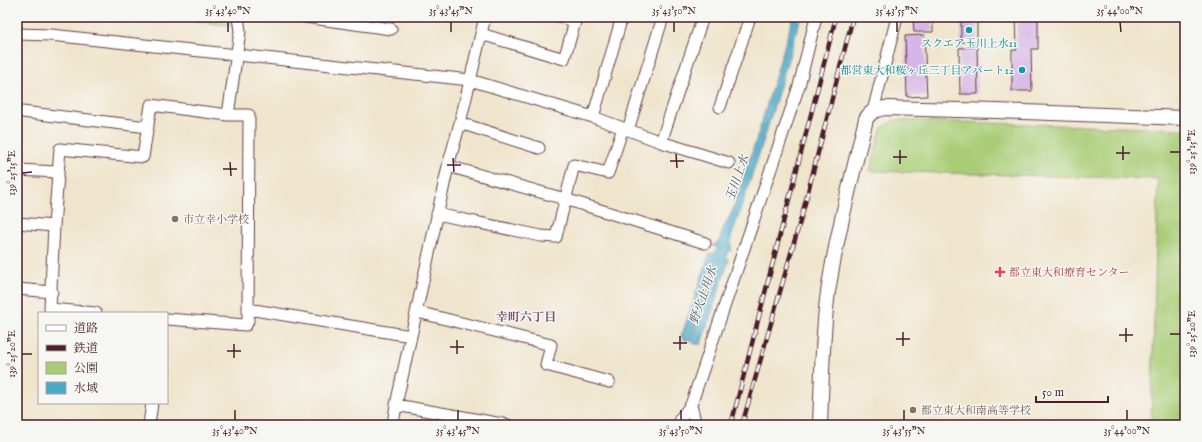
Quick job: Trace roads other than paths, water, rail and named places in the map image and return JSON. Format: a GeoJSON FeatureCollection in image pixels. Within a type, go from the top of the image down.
{"type":"FeatureCollection","features":[{"type":"Feature","properties":{"kind":"street"},"geometry":{"type":"LineString","coordinates":[[228,115],[240,31],[238,17]]}},
{"type":"Feature","properties":{"kind":"street"},"geometry":{"type":"LineString","coordinates":[[305,17],[391,29]]}},
{"type":"Feature","properties":{"kind":"street"},"geometry":{"type":"LineString","coordinates":[[393,425],[437,214],[485,17]]}},
{"type":"Feature","properties":{"kind":"street"},"geometry":{"type":"LineString","coordinates":[[482,34],[564,59],[575,22],[561,17]]}},
{"type":"Feature","properties":{"kind":"street"},"geometry":{"type":"LineString","coordinates":[[593,117],[622,17]]}},
{"type":"Feature","properties":{"kind":"street"},"geometry":{"type":"LineString","coordinates":[[437,214],[541,236],[556,237],[574,165],[608,173],[625,129],[662,17]]}},
{"type":"Feature","properties":{"kind":"street"},"geometry":{"type":"LineString","coordinates":[[661,142],[703,17]]}},
{"type":"Feature","properties":{"kind":"street"},"geometry":{"type":"LineString","coordinates":[[720,107],[750,17]]}},
{"type":"Feature","properties":{"kind":"street"},"geometry":{"type":"LineString","coordinates":[[679,425],[680,419],[691,405],[799,86],[816,17]]}},
{"type":"Feature","properties":{"kind":"street"},"geometry":{"type":"LineString","coordinates":[[820,425],[823,348],[828,293],[838,236],[866,120],[873,111],[897,17]]}},
{"type":"Feature","properties":{"kind":"street"},"geometry":{"type":"LineString","coordinates":[[17,34],[51,35],[470,80],[593,117],[661,142],[729,163]]}},
{"type":"Feature","properties":{"kind":"street"},"geometry":{"type":"LineString","coordinates":[[84,312],[50,309],[60,149],[143,157],[151,105],[228,115],[250,115],[248,321],[246,325],[168,319]]}},
{"type":"Feature","properties":{"kind":"street"},"geometry":{"type":"LineString","coordinates":[[873,111],[885,108],[996,110],[1185,118]]}},
{"type":"Feature","properties":{"kind":"street"},"geometry":{"type":"LineString","coordinates":[[22,112],[148,127]]}},
{"type":"Feature","properties":{"kind":"street"},"geometry":{"type":"LineString","coordinates":[[460,123],[539,148]]}},
{"type":"Feature","properties":{"kind":"street"},"geometry":{"type":"LineString","coordinates":[[448,166],[566,199],[705,243]]}},
{"type":"Feature","properties":{"kind":"street"},"geometry":{"type":"LineString","coordinates":[[17,170],[58,172]]}},
{"type":"Feature","properties":{"kind":"street"},"geometry":{"type":"LineString","coordinates":[[17,223],[54,226]]}},
{"type":"Feature","properties":{"kind":"street"},"geometry":{"type":"LineString","coordinates":[[17,288],[52,292]]}},
{"type":"Feature","properties":{"kind":"street"},"geometry":{"type":"LineString","coordinates":[[248,309],[411,336]]}},
{"type":"Feature","properties":{"kind":"street"},"geometry":{"type":"LineString","coordinates":[[417,312],[551,345],[546,365],[608,382]]}},
{"type":"Feature","properties":{"kind":"street"},"geometry":{"type":"LineString","coordinates":[[149,425],[152,404]]}},
{"type":"Feature","properties":{"kind":"street"},"geometry":{"type":"LineString","coordinates":[[396,405],[508,425]]}},
{"type":"Feature","properties":{"kind":"street"},"geometry":{"type":"LineString","coordinates":[[691,405],[696,425]]}},
{"type":"Feature","properties":{"kind":"water","name":"野火止用水"},"geometry":{"type":"Polygon","coordinates":[[[793,17],[801,17],[764,139],[731,238],[731,251],[728,251],[726,257],[729,259],[728,263],[701,344],[694,344],[694,342],[691,341],[719,260],[717,260],[690,340],[688,339],[687,341],[681,337],[709,255],[711,253],[715,254],[717,247],[713,246],[720,240],[723,228],[732,212],[758,134],[793,17]]]}},
{"type":"Feature","properties":{"kind":"railway"},"geometry":{"type":"LineString","coordinates":[[731,425],[836,17]]}},
{"type":"Feature","properties":{"kind":"railway"},"geometry":{"type":"LineString","coordinates":[[742,425],[803,211],[853,17]]}},
{"type":"Feature","properties":{"kind":"place","name":"スクエア玉川上水11"},"geometry":{"type":"Point","coordinates":[969,30]}},
{"type":"Feature","properties":{"kind":"place","name":"都営東大和桜ヶ丘三丁目アパート12"},"geometry":{"type":"Point","coordinates":[1022,70]}},
{"type":"Feature","properties":{"kind":"place","name":"市立幸小学校"},"geometry":{"type":"Point","coordinates":[175,219]}},
{"type":"Feature","properties":{"kind":"place","name":"都立東大和療育センター"},"geometry":{"type":"Point","coordinates":[1000,272]}},
{"type":"Feature","properties":{"kind":"place","name":"都立東大和南高等学校"},"geometry":{"type":"Point","coordinates":[913,410]}},
{"type":"Feature","properties":{"kind":"district","name":"幸町六丁目"},"geometry":{"type":"Point","coordinates":[526,317]}},
{"type":"Feature","properties":{"kind":"water label","name":"玉川上水"},"geometry":{"type":"Point","coordinates":[737,178]}}]}
